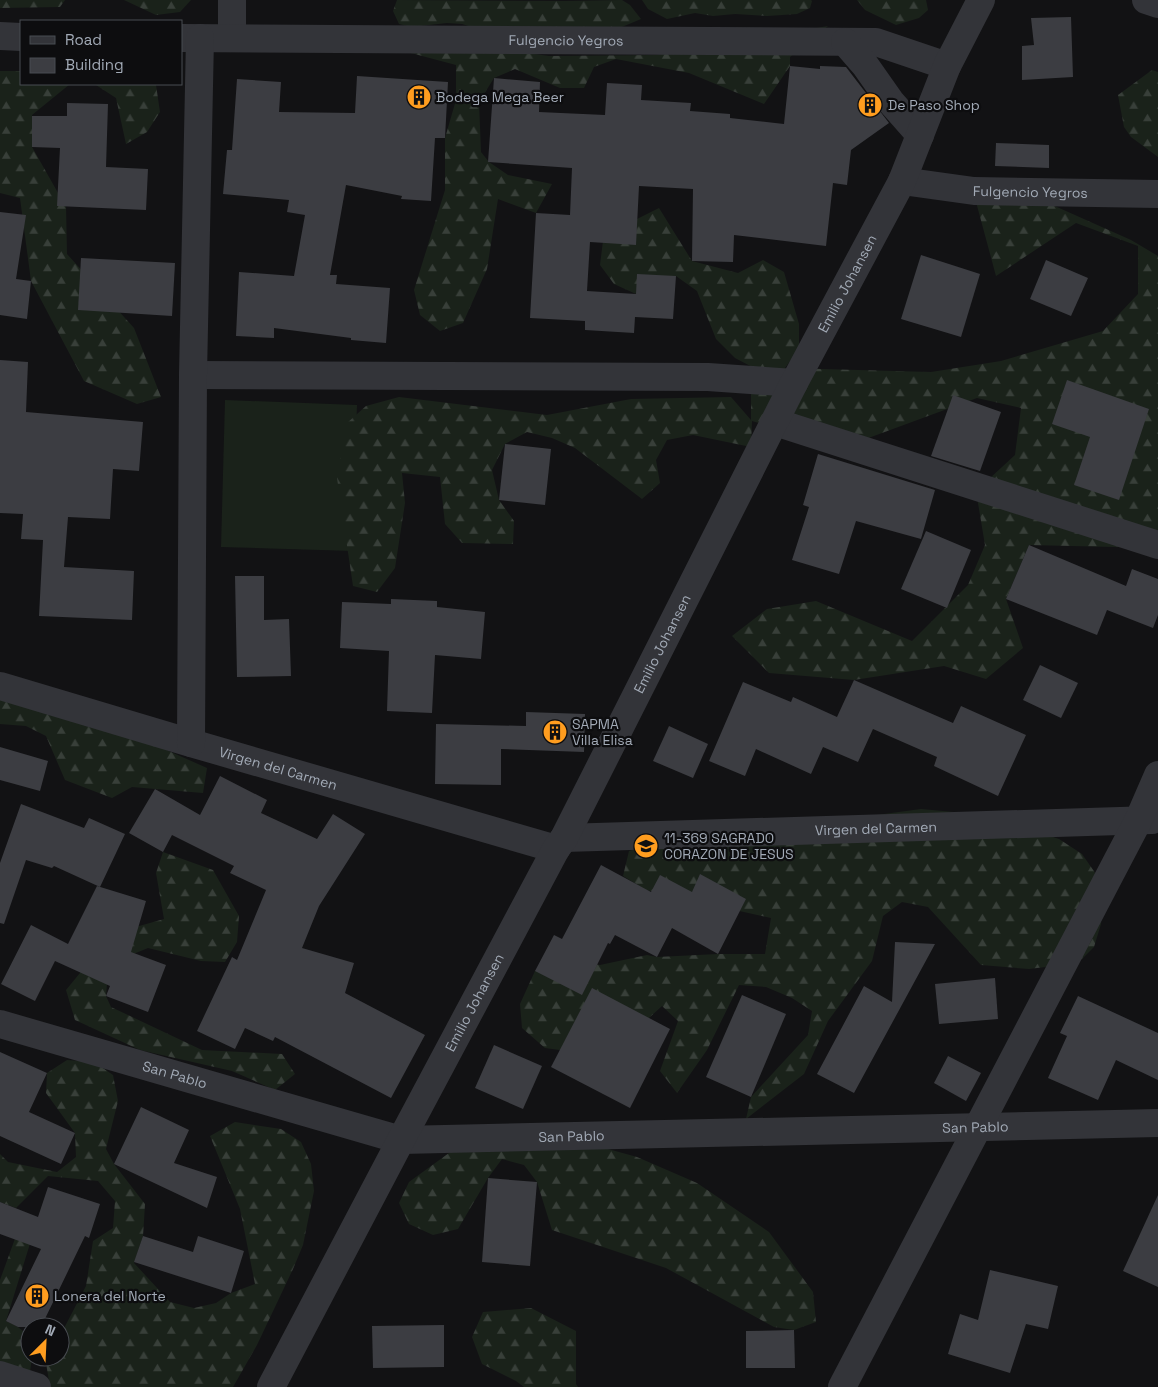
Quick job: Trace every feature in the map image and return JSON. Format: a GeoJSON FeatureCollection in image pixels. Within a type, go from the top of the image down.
{"type":"FeatureCollection","features":[{"type":"Feature","properties":{"kind":"street"},"geometry":{"type":"LineString","coordinates":[[232,0],[232,38]]}},
{"type":"Feature","properties":{"kind":"street","name":"Emilio Johansen"},"geometry":{"type":"LineString","coordinates":[[271,1387],[560,844],[794,383],[902,181],[947,66],[981,0]]}},
{"type":"Feature","properties":{"kind":"street"},"geometry":{"type":"LineString","coordinates":[[1146,0],[1158,4]]}},
{"type":"Feature","properties":{"kind":"street"},"geometry":{"type":"LineString","coordinates":[[0,36],[20,36]]}},
{"type":"Feature","properties":{"kind":"street"},"geometry":{"type":"LineString","coordinates":[[191,38],[193,375],[191,743]]}},
{"type":"Feature","properties":{"kind":"street","name":"Fulgencio Yegros"},"geometry":{"type":"LineString","coordinates":[[191,38],[876,42],[947,66]]}},
{"type":"Feature","properties":{"kind":"street"},"geometry":{"type":"LineString","coordinates":[[845,42],[891,102],[920,135]]}},
{"type":"Feature","properties":{"kind":"street","name":"Fulgencio Yegros"},"geometry":{"type":"LineString","coordinates":[[902,181],[974,191],[1158,194]]}},
{"type":"Feature","properties":{"kind":"street"},"geometry":{"type":"LineString","coordinates":[[193,375],[708,377],[794,383]]}},
{"type":"Feature","properties":{"kind":"street"},"geometry":{"type":"LineString","coordinates":[[775,422],[1158,545]]}},
{"type":"Feature","properties":{"kind":"street","name":"Virgen del Carmen"},"geometry":{"type":"LineString","coordinates":[[0,686],[191,743],[560,844],[1148,821]]}},
{"type":"Feature","properties":{"kind":"street"},"geometry":{"type":"LineString","coordinates":[[842,1387],[978,1126],[1148,821],[1158,775]]}},
{"type":"Feature","properties":{"kind":"street","name":"San Pablo"},"geometry":{"type":"LineString","coordinates":[[0,1024],[401,1140],[1158,1123]]}},
{"type":"Feature","properties":{"kind":"street"},"geometry":{"type":"LineString","coordinates":[[0,1375],[37,1387]]}},
{"type":"Feature","properties":{"kind":"green space"},"geometry":{"type":"Polygon","coordinates":[[[0,0],[65,0],[60,7],[0,8],[0,0]]]}},
{"type":"Feature","properties":{"kind":"green space"},"geometry":{"type":"Polygon","coordinates":[[[124,0],[191,0],[180,12],[156,15],[124,0]]]}},
{"type":"Feature","properties":{"kind":"green space"},"geometry":{"type":"Polygon","coordinates":[[[397,0],[622,0],[630,5],[641,19],[598,37],[482,30],[462,24],[447,23],[411,27],[399,24],[393,11],[397,0]]]}},
{"type":"Feature","properties":{"kind":"green space"},"geometry":{"type":"Polygon","coordinates":[[[642,0],[812,1],[810,8],[797,14],[713,16],[695,13],[667,19],[648,9],[642,0]]]}},
{"type":"Feature","properties":{"kind":"green space"},"geometry":{"type":"Polygon","coordinates":[[[857,0],[926,0],[928,10],[919,18],[896,25],[865,10],[857,0]]]}},
{"type":"Feature","properties":{"kind":"green space"},"geometry":{"type":"Polygon","coordinates":[[[828,26],[790,57],[790,66],[764,104],[689,73],[616,59],[594,67],[584,88],[560,88],[515,69],[494,78],[479,102],[481,152],[489,162],[508,175],[552,184],[536,213],[498,199],[487,269],[463,323],[440,331],[420,315],[414,290],[445,190],[445,138],[456,100],[456,65],[407,52],[430,39],[549,56],[656,55],[828,26]]]}},
{"type":"Feature","properties":{"kind":"green space"},"geometry":{"type":"Polygon","coordinates":[[[1152,70],[1158,72],[1158,157],[1131,137],[1124,127],[1118,95],[1152,70]]]}},
{"type":"Feature","properties":{"kind":"green space"},"geometry":{"type":"Polygon","coordinates":[[[0,71],[20,71],[20,85],[69,85],[32,115],[32,147],[66,207],[67,254],[134,328],[161,397],[137,404],[84,381],[31,281],[20,198],[0,193],[0,71]]]}},
{"type":"Feature","properties":{"kind":"green space"},"geometry":{"type":"Polygon","coordinates":[[[96,85],[156,85],[160,112],[147,132],[126,144],[116,98],[96,85]]]}},
{"type":"Feature","properties":{"kind":"green space"},"geometry":{"type":"Polygon","coordinates":[[[972,187],[1021,191],[1131,240],[1158,256],[1158,548],[1029,545],[1006,599],[1023,648],[986,679],[944,666],[854,680],[769,673],[732,636],[767,609],[816,601],[912,641],[968,585],[985,545],[976,491],[1015,455],[1021,408],[977,398],[844,447],[752,421],[751,447],[693,435],[667,440],[656,460],[660,483],[642,499],[575,448],[552,438],[527,432],[505,444],[492,470],[499,500],[514,521],[513,544],[462,543],[445,524],[440,477],[402,473],[405,503],[395,568],[377,592],[353,586],[337,478],[347,423],[366,406],[399,397],[547,415],[631,399],[731,397],[751,420],[751,381],[760,371],[735,358],[716,339],[697,291],[676,276],[636,294],[614,284],[600,265],[603,241],[626,244],[637,219],[659,208],[692,261],[738,273],[763,260],[784,272],[799,324],[799,349],[785,368],[931,372],[1001,361],[1103,331],[1138,294],[1138,246],[1076,223],[996,276],[972,187]]]}},
{"type":"Feature","properties":{"kind":"green space"},"geometry":{"type":"Polygon","coordinates":[[[225,400],[357,405],[353,551],[221,547],[225,400]]]}},
{"type":"Feature","properties":{"kind":"green space"},"geometry":{"type":"Polygon","coordinates":[[[0,685],[65,705],[207,768],[203,793],[132,787],[112,798],[65,780],[46,736],[26,726],[0,724],[0,685]]]}},
{"type":"Feature","properties":{"kind":"green space"},"geometry":{"type":"Polygon","coordinates":[[[921,809],[986,815],[1059,839],[1082,854],[1098,877],[1103,901],[1101,924],[1094,947],[1078,963],[1029,969],[981,965],[928,907],[902,902],[883,916],[872,961],[828,1021],[804,1074],[746,1119],[751,1097],[808,1035],[812,1011],[792,998],[766,987],[739,985],[707,1050],[677,1093],[660,1071],[678,1021],[662,1006],[626,1039],[597,1055],[545,1048],[522,1028],[520,1004],[535,971],[564,959],[600,965],[647,955],[657,957],[765,954],[771,918],[646,890],[623,876],[629,851],[646,846],[921,809]]]}},
{"type":"Feature","properties":{"kind":"green space"},"geometry":{"type":"Polygon","coordinates":[[[163,852],[213,870],[239,916],[237,942],[225,962],[201,961],[148,948],[126,957],[108,971],[106,996],[111,1007],[202,1050],[282,1054],[295,1074],[275,1090],[232,1071],[140,1050],[75,1020],[66,990],[80,973],[87,958],[118,932],[164,919],[156,873],[163,852]]]}},
{"type":"Feature","properties":{"kind":"green space"},"geometry":{"type":"Polygon","coordinates":[[[67,1060],[94,1062],[113,1075],[118,1101],[106,1149],[114,1164],[145,1204],[143,1236],[134,1263],[170,1302],[194,1308],[216,1303],[231,1293],[255,1284],[240,1209],[210,1136],[235,1122],[281,1129],[301,1142],[311,1164],[314,1191],[303,1245],[257,1345],[233,1387],[50,1387],[47,1367],[70,1367],[70,1317],[86,1286],[93,1241],[113,1228],[115,1201],[98,1181],[48,1176],[16,1208],[0,1202],[0,1154],[8,1162],[57,1172],[76,1157],[75,1133],[46,1093],[47,1073],[67,1060]]]}},
{"type":"Feature","properties":{"kind":"green space"},"geometry":{"type":"Polygon","coordinates":[[[471,1137],[608,1149],[637,1157],[697,1183],[769,1232],[813,1292],[816,1322],[794,1330],[774,1327],[666,1268],[552,1230],[537,1182],[524,1165],[502,1159],[488,1178],[458,1229],[433,1235],[409,1224],[399,1203],[409,1182],[471,1137]]]}},
{"type":"Feature","properties":{"kind":"green space"},"geometry":{"type":"Polygon","coordinates":[[[37,1221],[6,1321],[20,1329],[20,1367],[31,1367],[30,1372],[0,1379],[0,1280],[17,1233],[37,1221]]]}},
{"type":"Feature","properties":{"kind":"green space"},"geometry":{"type":"Polygon","coordinates":[[[531,1308],[576,1331],[576,1384],[578,1387],[524,1387],[482,1364],[472,1337],[483,1312],[531,1308]]]}},
{"type":"Feature","properties":{"kind":"building"},"geometry":{"type":"Polygon","coordinates":[[[1071,17],[1073,77],[1022,80],[1022,46],[1034,45],[1031,18],[1071,17]]]}},
{"type":"Feature","properties":{"kind":"building"},"geometry":{"type":"Polygon","coordinates":[[[790,66],[820,69],[820,66],[846,67],[889,123],[851,150],[847,185],[833,183],[826,246],[734,235],[733,262],[692,261],[693,189],[639,186],[636,245],[590,242],[587,291],[636,294],[637,274],[676,276],[673,319],[635,317],[634,333],[585,330],[585,321],[530,318],[536,213],[570,215],[572,168],[488,162],[494,78],[540,82],[539,112],[605,115],[607,83],[642,85],[641,100],[691,103],[690,111],[730,114],[730,118],[784,124],[790,66]]]}},
{"type":"Feature","properties":{"kind":"building"},"geometry":{"type":"Polygon","coordinates":[[[357,76],[448,82],[445,138],[435,138],[431,201],[401,199],[402,196],[346,185],[330,275],[337,275],[336,284],[390,288],[386,343],[351,340],[351,338],[274,328],[274,338],[236,336],[239,272],[294,276],[305,215],[287,212],[289,200],[223,194],[227,150],[232,150],[237,79],[281,82],[279,112],[355,113],[357,76]]]}},
{"type":"Feature","properties":{"kind":"building"},"geometry":{"type":"Polygon","coordinates":[[[67,103],[108,104],[106,167],[148,169],[146,210],[57,206],[60,148],[32,147],[32,116],[67,116],[67,103]]]}},
{"type":"Feature","properties":{"kind":"building"},"geometry":{"type":"Polygon","coordinates":[[[996,143],[1049,145],[1049,168],[995,166],[996,143]]]}},
{"type":"Feature","properties":{"kind":"building"},"geometry":{"type":"Polygon","coordinates":[[[0,212],[26,215],[16,279],[31,281],[27,319],[0,315],[0,212]]]}},
{"type":"Feature","properties":{"kind":"building"},"geometry":{"type":"Polygon","coordinates":[[[921,255],[980,274],[961,337],[901,319],[921,255]]]}},
{"type":"Feature","properties":{"kind":"building"},"geometry":{"type":"Polygon","coordinates":[[[81,258],[175,263],[172,316],[78,310],[81,258]]]}},
{"type":"Feature","properties":{"kind":"building"},"geometry":{"type":"Polygon","coordinates":[[[1046,260],[1088,278],[1071,316],[1030,299],[1046,260]]]}},
{"type":"Feature","properties":{"kind":"building"},"geometry":{"type":"Polygon","coordinates":[[[0,360],[28,362],[26,412],[143,422],[139,471],[113,469],[110,519],[68,517],[64,567],[134,571],[132,620],[39,616],[43,540],[21,539],[23,514],[0,513],[0,360]]]}},
{"type":"Feature","properties":{"kind":"building"},"geometry":{"type":"Polygon","coordinates":[[[1067,380],[1149,409],[1119,500],[1074,485],[1090,437],[1052,424],[1067,380]]]}},
{"type":"Feature","properties":{"kind":"building"},"geometry":{"type":"Polygon","coordinates":[[[953,395],[1001,412],[980,471],[931,456],[953,395]]]}},
{"type":"Feature","properties":{"kind":"building"},"geometry":{"type":"Polygon","coordinates":[[[505,444],[551,449],[545,505],[499,500],[505,444]]]}},
{"type":"Feature","properties":{"kind":"building"},"geometry":{"type":"Polygon","coordinates":[[[818,454],[935,490],[921,539],[856,521],[839,574],[792,560],[809,507],[803,505],[818,454]]]}},
{"type":"Feature","properties":{"kind":"building"},"geometry":{"type":"Polygon","coordinates":[[[926,531],[971,550],[947,608],[901,589],[926,531]]]}},
{"type":"Feature","properties":{"kind":"building"},"geometry":{"type":"Polygon","coordinates":[[[1029,545],[1126,586],[1132,569],[1158,579],[1158,615],[1153,628],[1107,610],[1097,635],[1006,599],[1029,545]]]}},
{"type":"Feature","properties":{"kind":"building"},"geometry":{"type":"Polygon","coordinates":[[[235,576],[264,576],[264,620],[289,619],[291,676],[237,677],[235,576]]]}},
{"type":"Feature","properties":{"kind":"building"},"geometry":{"type":"Polygon","coordinates":[[[391,599],[437,601],[437,607],[485,612],[481,659],[435,655],[432,713],[387,711],[389,651],[340,648],[342,602],[391,604],[391,599]]]}},
{"type":"Feature","properties":{"kind":"building"},"geometry":{"type":"Polygon","coordinates":[[[1040,665],[1078,683],[1061,718],[1023,700],[1040,665]]]}},
{"type":"Feature","properties":{"kind":"building"},"geometry":{"type":"Polygon","coordinates":[[[854,680],[953,723],[961,706],[1026,735],[998,796],[934,766],[937,757],[873,729],[858,762],[823,747],[811,774],[756,749],[745,776],[709,761],[743,682],[791,702],[793,697],[837,717],[854,680]]]}},
{"type":"Feature","properties":{"kind":"building"},"geometry":{"type":"Polygon","coordinates":[[[526,712],[585,714],[584,752],[501,749],[501,785],[435,784],[436,724],[526,726],[526,712]]]}},
{"type":"Feature","properties":{"kind":"building"},"geometry":{"type":"Polygon","coordinates":[[[669,726],[708,744],[693,778],[653,761],[669,726]]]}},
{"type":"Feature","properties":{"kind":"building"},"geometry":{"type":"Polygon","coordinates":[[[0,747],[48,761],[40,791],[0,780],[0,747]]]}},
{"type":"Feature","properties":{"kind":"building"},"geometry":{"type":"Polygon","coordinates":[[[220,776],[267,800],[261,813],[317,839],[333,814],[365,834],[319,906],[302,948],[354,963],[345,993],[425,1035],[391,1098],[275,1037],[273,1041],[245,1028],[235,1049],[197,1031],[232,957],[237,960],[266,890],[230,873],[234,866],[172,835],[163,852],[129,833],[155,789],[200,815],[220,776]]]}},
{"type":"Feature","properties":{"kind":"building"},"geometry":{"type":"Polygon","coordinates":[[[21,804],[84,828],[89,818],[125,834],[100,887],[54,866],[52,868],[26,860],[4,924],[0,923],[0,863],[21,804]]]}},
{"type":"Feature","properties":{"kind":"building"},"geometry":{"type":"Polygon","coordinates":[[[601,865],[651,892],[660,875],[692,892],[700,874],[746,899],[718,954],[672,928],[657,957],[615,935],[610,944],[608,943],[582,995],[535,971],[554,935],[562,939],[601,865]]]}},
{"type":"Feature","properties":{"kind":"building"},"geometry":{"type":"Polygon","coordinates":[[[97,886],[146,901],[131,952],[166,965],[148,1012],[106,996],[110,986],[55,961],[35,1001],[1,984],[31,925],[68,944],[97,886]]]}},
{"type":"Feature","properties":{"kind":"building"},"geometry":{"type":"Polygon","coordinates":[[[895,942],[935,944],[854,1093],[817,1074],[864,986],[892,1002],[895,942]]]}},
{"type":"Feature","properties":{"kind":"building"},"geometry":{"type":"Polygon","coordinates":[[[995,978],[998,1019],[939,1024],[935,984],[995,978]]]}},
{"type":"Feature","properties":{"kind":"building"},"geometry":{"type":"Polygon","coordinates":[[[592,988],[670,1029],[630,1108],[551,1067],[592,988]]]}},
{"type":"Feature","properties":{"kind":"building"},"geometry":{"type":"Polygon","coordinates":[[[742,995],[786,1014],[751,1097],[706,1077],[742,995]]]}},
{"type":"Feature","properties":{"kind":"building"},"geometry":{"type":"Polygon","coordinates":[[[1078,996],[1158,1033],[1158,1080],[1116,1060],[1098,1100],[1048,1078],[1067,1036],[1060,1033],[1078,996]]]}},
{"type":"Feature","properties":{"kind":"building"},"geometry":{"type":"Polygon","coordinates":[[[494,1045],[542,1066],[523,1109],[475,1088],[494,1045]]]}},
{"type":"Feature","properties":{"kind":"building"},"geometry":{"type":"Polygon","coordinates":[[[0,1052],[47,1073],[29,1112],[75,1133],[61,1164],[0,1136],[0,1052]]]}},
{"type":"Feature","properties":{"kind":"building"},"geometry":{"type":"Polygon","coordinates":[[[948,1056],[981,1073],[966,1101],[934,1083],[948,1056]]]}},
{"type":"Feature","properties":{"kind":"building"},"geometry":{"type":"Polygon","coordinates":[[[141,1107],[189,1130],[174,1163],[217,1177],[207,1208],[114,1164],[141,1107]]]}},
{"type":"Feature","properties":{"kind":"building"},"geometry":{"type":"Polygon","coordinates":[[[488,1178],[537,1182],[530,1266],[482,1262],[488,1178]]]}},
{"type":"Feature","properties":{"kind":"building"},"geometry":{"type":"Polygon","coordinates":[[[48,1187],[100,1204],[89,1238],[85,1236],[46,1317],[20,1317],[20,1327],[18,1327],[6,1321],[41,1249],[0,1234],[0,1202],[38,1217],[48,1187]]]}},
{"type":"Feature","properties":{"kind":"building"},"geometry":{"type":"Polygon","coordinates":[[[1158,1195],[1158,1287],[1123,1271],[1158,1195]]]}},
{"type":"Feature","properties":{"kind":"building"},"geometry":{"type":"Polygon","coordinates":[[[143,1236],[193,1252],[198,1236],[244,1251],[231,1293],[134,1262],[143,1236]]]}},
{"type":"Feature","properties":{"kind":"building"},"geometry":{"type":"Polygon","coordinates":[[[990,1270],[1058,1286],[1048,1329],[1026,1324],[1010,1373],[948,1354],[960,1314],[978,1320],[990,1270]]]}},
{"type":"Feature","properties":{"kind":"building"},"geometry":{"type":"Polygon","coordinates":[[[444,1325],[444,1367],[373,1368],[372,1326],[444,1325]]]}},
{"type":"Feature","properties":{"kind":"building"},"geometry":{"type":"Polygon","coordinates":[[[794,1330],[795,1368],[746,1368],[746,1331],[794,1330]]]}},
{"type":"Feature","properties":{"kind":"place","name":"Bodega Mega Beer"},"geometry":{"type":"Point","coordinates":[419,97]}},
{"type":"Feature","properties":{"kind":"place","name":"De Paso Shop"},"geometry":{"type":"Point","coordinates":[870,105]}},
{"type":"Feature","properties":{"kind":"place","name":"SAPMA Villa Elisa"},"geometry":{"type":"Point","coordinates":[555,732]}},
{"type":"Feature","properties":{"kind":"place","name":"11-369 SAGRADO CORAZON DE JESUS"},"geometry":{"type":"Point","coordinates":[646,846]}},
{"type":"Feature","properties":{"kind":"place","name":"Lonera del Norte"},"geometry":{"type":"Point","coordinates":[37,1296]}}]}
